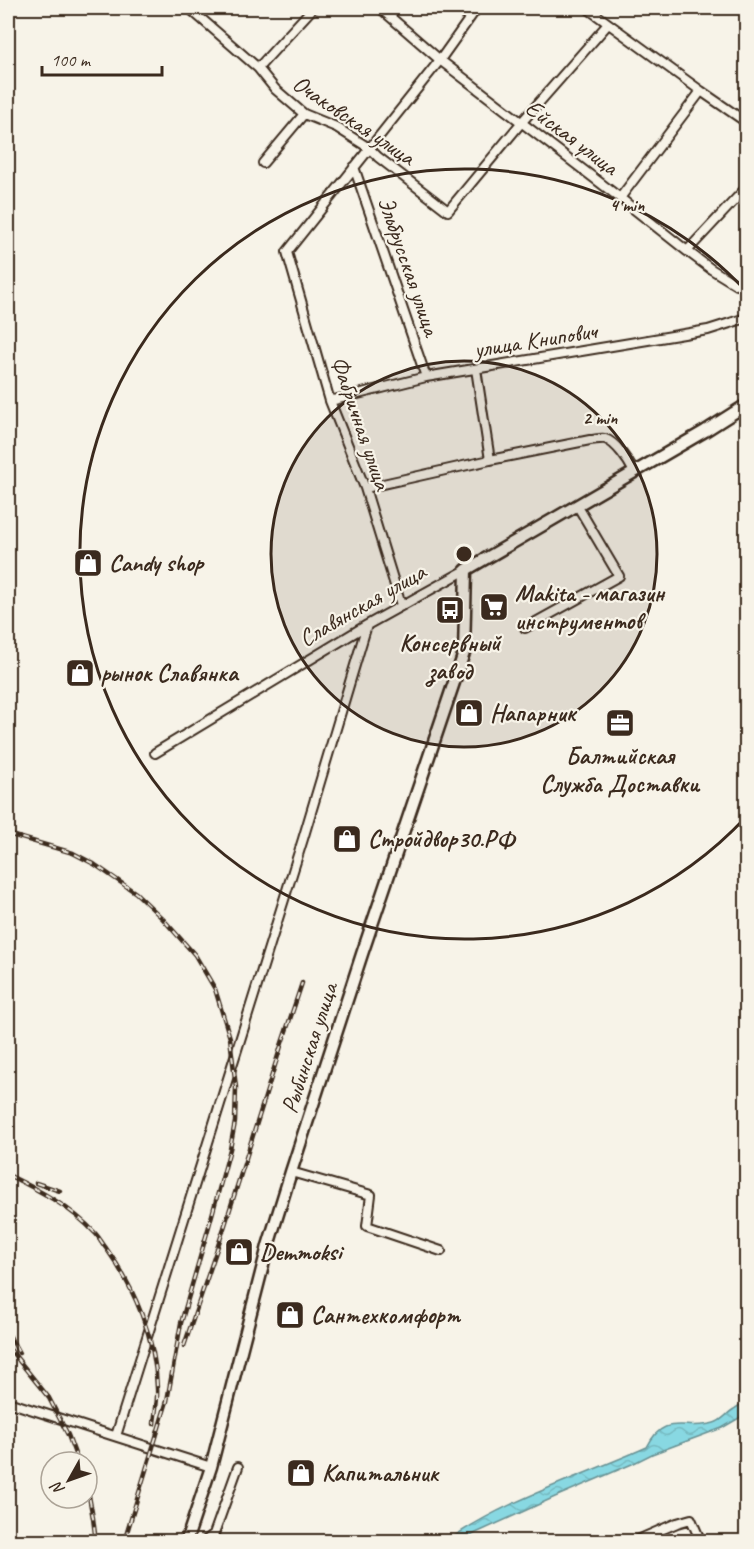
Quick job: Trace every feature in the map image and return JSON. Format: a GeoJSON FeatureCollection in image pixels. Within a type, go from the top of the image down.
{"type":"FeatureCollection","features":[{"type":"Feature","properties":{"kind":"main road","name":"Славянская улица"},"geometry":{"type":"LineString","coordinates":[[466,570],[747,405]]}},
{"type":"Feature","properties":{"kind":"main road","name":"Рыбинская улица"},"geometry":{"type":"LineString","coordinates":[[186,1542],[211,1467],[268,1246],[291,1172],[464,653],[466,570]]}},
{"type":"Feature","properties":{"kind":"street","name":"Очаковская улица"},"geometry":{"type":"LineString","coordinates":[[189,8],[258,68],[275,89],[304,114],[336,127],[369,148],[448,211],[521,123]]}},
{"type":"Feature","properties":{"kind":"street"},"geometry":{"type":"LineString","coordinates":[[258,68],[313,8]]}},
{"type":"Feature","properties":{"kind":"street","name":"Ейская улица"},"geometry":{"type":"LineString","coordinates":[[380,8],[440,60],[687,251],[737,285],[747,287]]}},
{"type":"Feature","properties":{"kind":"street"},"geometry":{"type":"LineString","coordinates":[[354,167],[440,60],[477,8]]}},
{"type":"Feature","properties":{"kind":"street"},"geometry":{"type":"LineString","coordinates":[[588,8],[747,122]]}},
{"type":"Feature","properties":{"kind":"street"},"geometry":{"type":"LineString","coordinates":[[521,123],[608,24]]}},
{"type":"Feature","properties":{"kind":"street"},"geometry":{"type":"LineString","coordinates":[[620,198],[701,91]]}},
{"type":"Feature","properties":{"kind":"street"},"geometry":{"type":"LineString","coordinates":[[263,163],[304,114]]}},
{"type":"Feature","properties":{"kind":"street","name":"Фабричная улица"},"geometry":{"type":"LineString","coordinates":[[354,167],[287,252],[330,401],[365,488],[401,605]]}},
{"type":"Feature","properties":{"kind":"street","name":"Эльбрусская улица"},"geometry":{"type":"LineString","coordinates":[[354,167],[426,377]]}},
{"type":"Feature","properties":{"kind":"street"},"geometry":{"type":"LineString","coordinates":[[687,251],[747,188]]}},
{"type":"Feature","properties":{"kind":"street","name":"улица Книпович"},"geometry":{"type":"LineString","coordinates":[[330,401],[426,377],[708,330],[747,318]]}},
{"type":"Feature","properties":{"kind":"street"},"geometry":{"type":"LineString","coordinates":[[476,369],[490,460]]}},
{"type":"Feature","properties":{"kind":"street"},"geometry":{"type":"LineString","coordinates":[[365,488],[490,460],[605,439],[616,447],[634,472]]}},
{"type":"Feature","properties":{"kind":"street"},"geometry":{"type":"LineString","coordinates":[[525,628],[619,576],[577,505]]}},
{"type":"Feature","properties":{"kind":"street","name":"Славянская улица"},"geometry":{"type":"LineString","coordinates":[[155,753],[367,625],[466,570]]}},
{"type":"Feature","properties":{"kind":"street"},"geometry":{"type":"LineString","coordinates":[[116,1436],[303,839],[367,625]]}},
{"type":"Feature","properties":{"kind":"street"},"geometry":{"type":"LineString","coordinates":[[291,1172],[371,1195],[367,1226],[441,1251]]}},
{"type":"Feature","properties":{"kind":"street"},"geometry":{"type":"LineString","coordinates":[[8,1402],[211,1467]]}},
{"type":"Feature","properties":{"kind":"street"},"geometry":{"type":"LineString","coordinates":[[204,1542],[214,1534],[238,1467]]}},
{"type":"Feature","properties":{"kind":"street"},"geometry":{"type":"LineString","coordinates":[[633,1542],[677,1522],[691,1519],[701,1542]]}},
{"type":"Feature","properties":{"kind":"water"},"geometry":{"type":"Polygon","coordinates":[[[746,1402],[746,1414],[722,1428],[652,1454],[461,1541],[447,1541],[470,1526],[519,1501],[647,1447],[661,1429],[676,1425],[714,1423],[746,1402]]]}},
{"type":"Feature","properties":{"kind":"railway"},"geometry":{"type":"LineString","coordinates":[[8,834],[73,853],[94,864],[136,893],[195,955],[215,989],[230,1038],[236,1087],[235,1122],[230,1149],[181,1323],[167,1401],[124,1542]]}},
{"type":"Feature","properties":{"kind":"railway"},"geometry":{"type":"LineString","coordinates":[[184,1346],[302,983]]}},
{"type":"Feature","properties":{"kind":"railway"},"geometry":{"type":"LineString","coordinates":[[8,1175],[43,1193],[76,1215],[96,1235],[126,1279],[142,1314],[153,1351],[157,1392],[154,1424]]}},
{"type":"Feature","properties":{"kind":"railway"},"geometry":{"type":"LineString","coordinates":[[36,1183],[60,1191]]}},
{"type":"Feature","properties":{"kind":"railway"},"geometry":{"type":"LineString","coordinates":[[8,1333],[19,1353]]}},
{"type":"Feature","properties":{"kind":"railway"},"geometry":{"type":"LineString","coordinates":[[8,1347],[49,1398],[74,1450]]}},
{"type":"Feature","properties":{"kind":"railway"},"geometry":{"type":"LineString","coordinates":[[92,1510],[96,1542]]}},
{"type":"Feature","properties":{"kind":"place","name":"Candy shop"},"geometry":{"type":"Point","coordinates":[88,563]}},
{"type":"Feature","properties":{"kind":"place","name":"Makita - магазин инструментов"},"geometry":{"type":"Point","coordinates":[494,607]}},
{"type":"Feature","properties":{"kind":"place","name":"Консервный завод"},"geometry":{"type":"Point","coordinates":[450,610]}},
{"type":"Feature","properties":{"kind":"place","name":"рынок Славянка"},"geometry":{"type":"Point","coordinates":[80,673]}},
{"type":"Feature","properties":{"kind":"place","name":"Напарник"},"geometry":{"type":"Point","coordinates":[469,713]}},
{"type":"Feature","properties":{"kind":"place","name":"Балтийская Служба Доставки"},"geometry":{"type":"Point","coordinates":[620,723]}},
{"type":"Feature","properties":{"kind":"place","name":"Стройдвор30.РФ"},"geometry":{"type":"Point","coordinates":[347,839]}},
{"type":"Feature","properties":{"kind":"place","name":"Demmoksi"},"geometry":{"type":"Point","coordinates":[239,1252]}},
{"type":"Feature","properties":{"kind":"place","name":"Сантехкомфорт"},"geometry":{"type":"Point","coordinates":[290,1315]}},
{"type":"Feature","properties":{"kind":"place","name":"Капитальник"},"geometry":{"type":"Point","coordinates":[301,1473]}}]}
